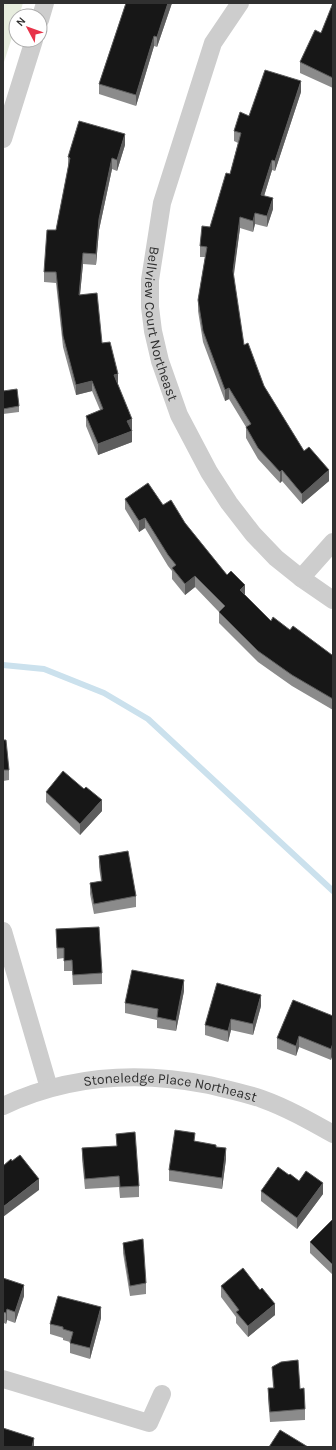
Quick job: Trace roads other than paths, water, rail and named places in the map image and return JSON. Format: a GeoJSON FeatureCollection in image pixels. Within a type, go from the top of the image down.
{"type":"FeatureCollection","features":[{"type":"Feature","properties":{"kind":"street","name":"Bellview Court Northeast"},"geometry":{"type":"LineString","coordinates":[[240,3],[213,43],[162,203],[150,280],[150,307],[153,331],[160,361],[177,408],[209,472],[229,503],[253,534],[276,558],[301,578],[333,600]]}},
{"type":"Feature","properties":{"kind":"street"},"geometry":{"type":"LineString","coordinates":[[3,139],[31,48]]}},
{"type":"Feature","properties":{"kind":"street"},"geometry":{"type":"LineString","coordinates":[[301,578],[333,542]]}},
{"type":"Feature","properties":{"kind":"street"},"geometry":{"type":"LineString","coordinates":[[3,930],[49,1088]]}},
{"type":"Feature","properties":{"kind":"street","name":"Stoneledge Place Northeast"},"geometry":{"type":"LineString","coordinates":[[3,1106],[49,1088],[84,1081],[122,1077],[155,1077],[192,1082],[226,1089],[261,1099],[298,1114],[333,1134]]}},
{"type":"Feature","properties":{"kind":"street"},"geometry":{"type":"LineString","coordinates":[[3,1379],[149,1423],[162,1394]]}},
{"type":"Feature","properties":{"kind":"waterway"},"geometry":{"type":"LineString","coordinates":[[3,665],[44,669],[104,693],[148,719],[333,891]]}}]}
